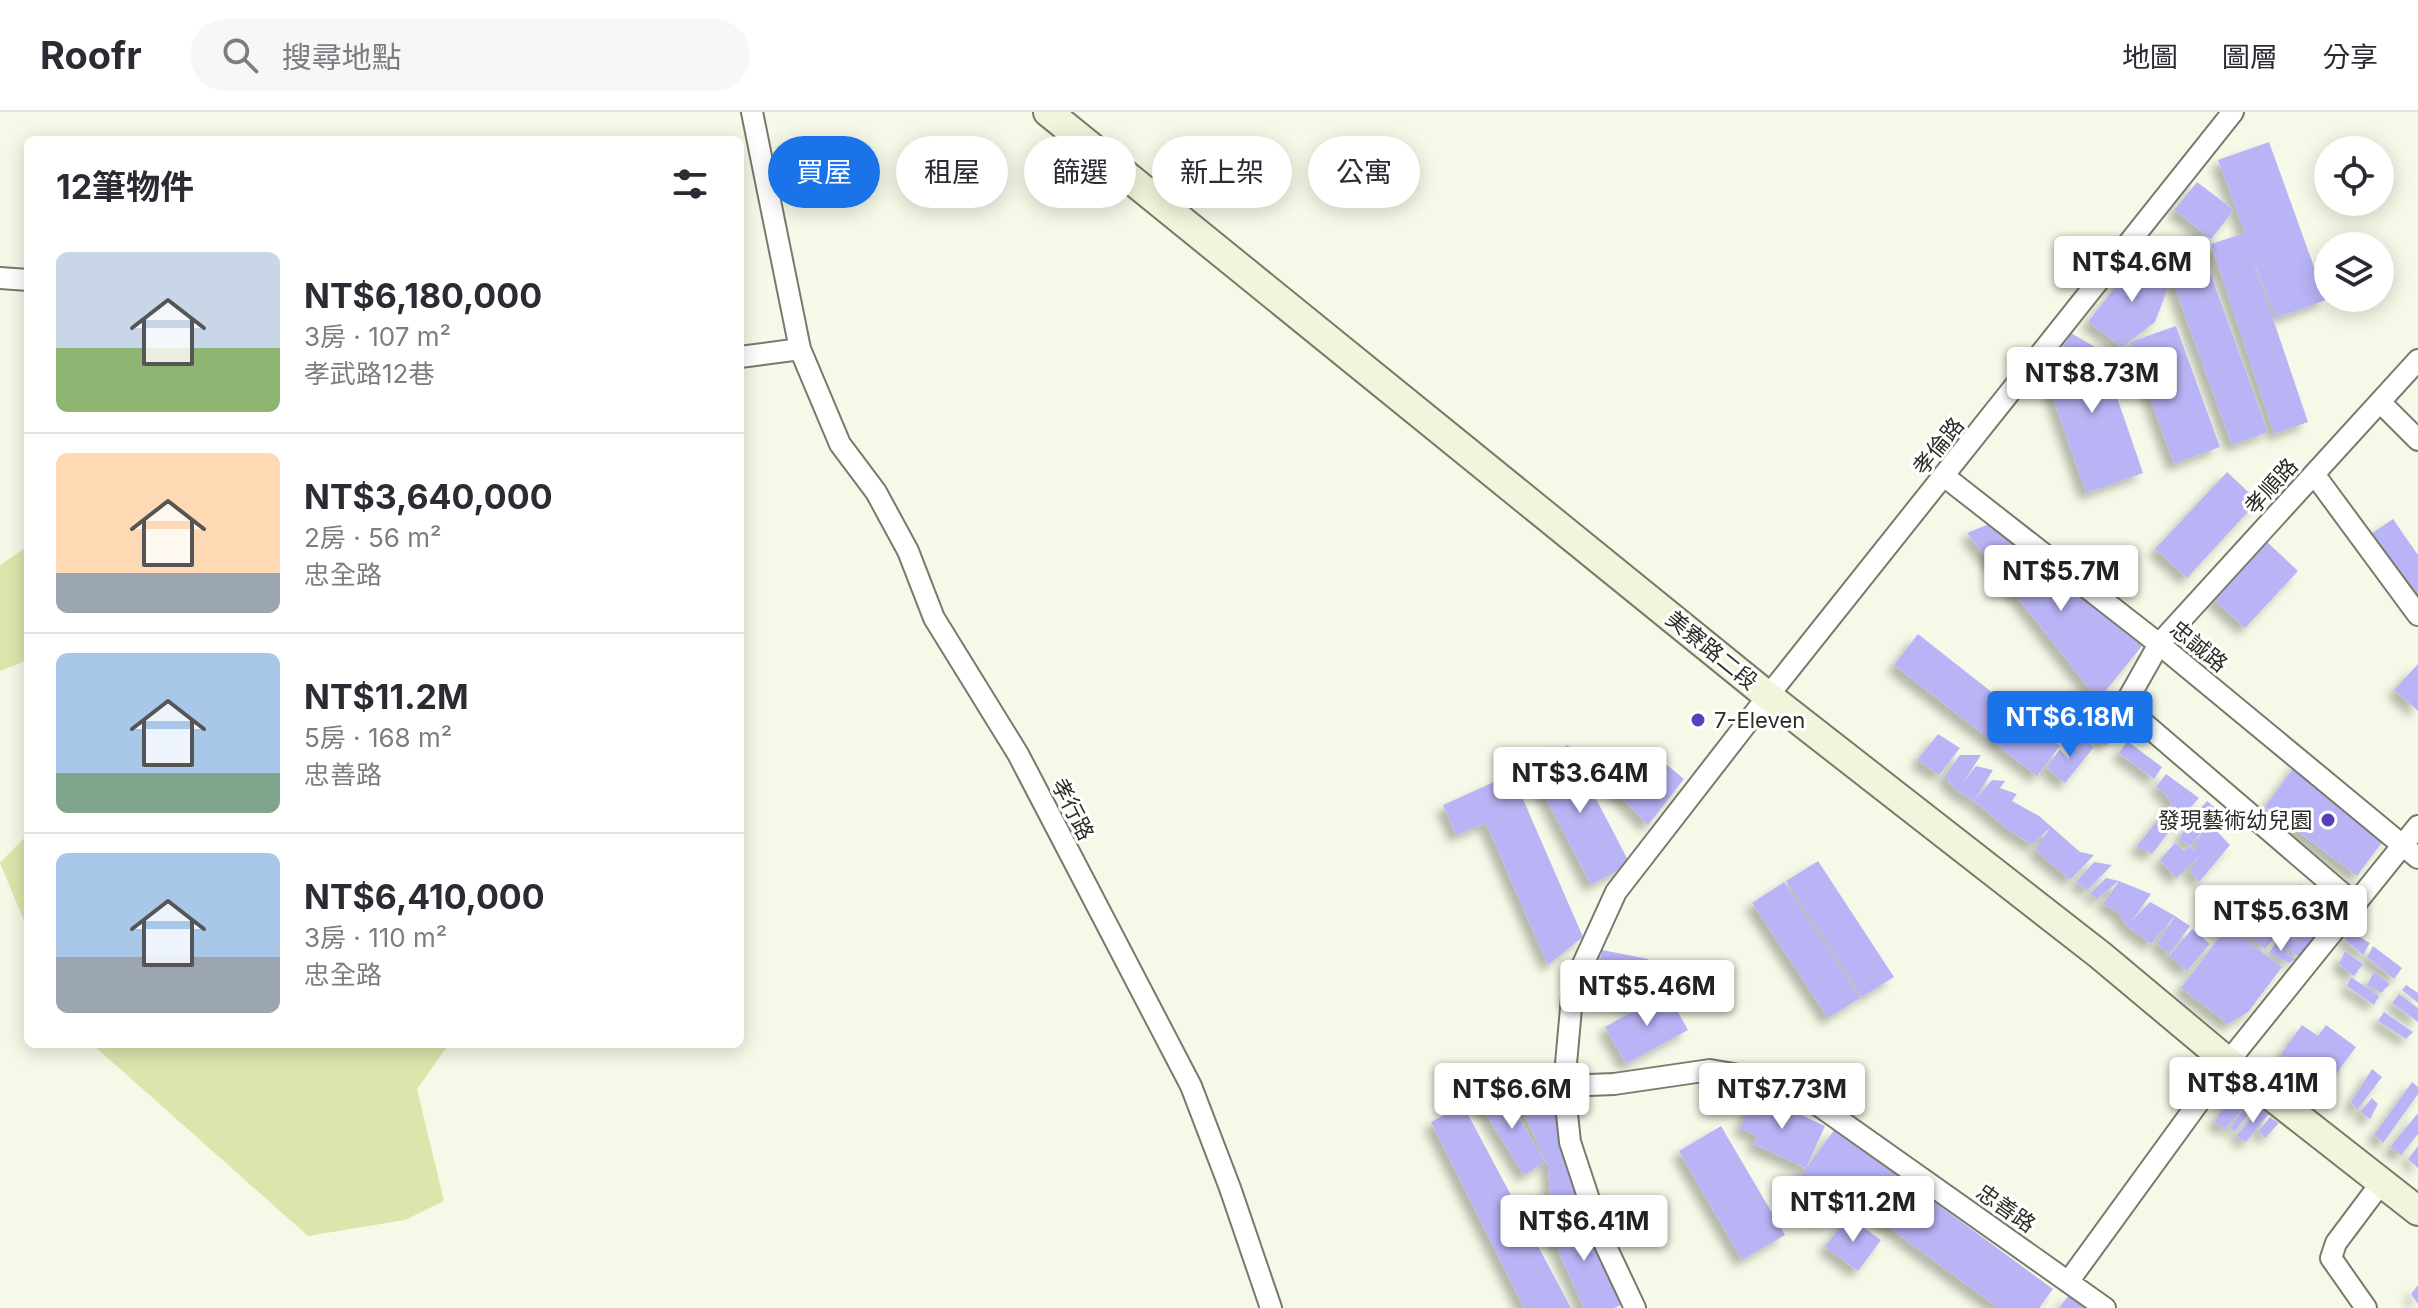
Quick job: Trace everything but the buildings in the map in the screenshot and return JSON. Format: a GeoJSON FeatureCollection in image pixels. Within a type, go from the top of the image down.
{"type":"FeatureCollection","features":[{"type":"Feature","properties":{"kind":"street","name":"孝行路"},"geometry":{"type":"LineString","coordinates":[[752,112],[800,349],[840,444],[876,492],[908,551],[934,618],[1018,754],[1191,1086],[1271,1308]]}},
{"type":"Feature","properties":{"kind":"street","name":"美寮路二段"},"geometry":{"type":"LineString","coordinates":[[1048,112],[1768,696],[2100,955],[2228,1062],[2418,1211]]}},
{"type":"Feature","properties":{"kind":"street","name":"孝倫路"},"geometry":{"type":"LineString","coordinates":[[1635,1308],[1601,1236],[1570,1142],[1564,1086],[1573,986],[1616,892],[2233,112]]}},
{"type":"Feature","properties":{"kind":"street"},"geometry":{"type":"LineString","coordinates":[[0,278],[24,280]]}},
{"type":"Feature","properties":{"kind":"street"},"geometry":{"type":"LineString","coordinates":[[744,356],[800,349]]}},
{"type":"Feature","properties":{"kind":"street","name":"孝順路"},"geometry":{"type":"LineString","coordinates":[[2356,905],[2124,706],[2159,644],[2418,360]]}},
{"type":"Feature","properties":{"kind":"street"},"geometry":{"type":"LineString","coordinates":[[2380,402],[2418,440]]}},
{"type":"Feature","properties":{"kind":"street"},"geometry":{"type":"LineString","coordinates":[[2314,474],[2418,615]]}},
{"type":"Feature","properties":{"kind":"street","name":"忠誠路"},"geometry":{"type":"LineString","coordinates":[[1944,476],[2159,644],[2410,852]]}},
{"type":"Feature","properties":{"kind":"street"},"geometry":{"type":"LineString","coordinates":[[2068,1282],[2228,1062],[2356,905],[2410,852],[2418,826]]}},
{"type":"Feature","properties":{"kind":"street","name":"忠善路"},"geometry":{"type":"LineString","coordinates":[[1564,1086],[1614,1084],[1710,1070],[1768,1080],[1818,1105],[2105,1308]]}},
{"type":"Feature","properties":{"kind":"street"},"geometry":{"type":"LineString","coordinates":[[2366,1308],[2331,1258],[2336,1243],[2381,1183]]}},
{"type":"Feature","properties":{"kind":"green space"},"geometry":{"type":"Polygon","coordinates":[[[24,549],[24,662],[0,671],[0,565],[24,549]]]}},
{"type":"Feature","properties":{"kind":"green space"},"geometry":{"type":"Polygon","coordinates":[[[24,838],[24,920],[0,863],[24,838]]]}},
{"type":"Feature","properties":{"kind":"green space"},"geometry":{"type":"Polygon","coordinates":[[[96,1048],[446,1048],[417,1089],[444,1201],[405,1220],[308,1236],[96,1048]]]}},
{"type":"Feature","properties":{"kind":"place","name":"7-Eleven"},"geometry":{"type":"Point","coordinates":[1698,720]}},
{"type":"Feature","properties":{"kind":"place","name":"發現藝術幼兒園"},"geometry":{"type":"Point","coordinates":[2328,820]}}]}
